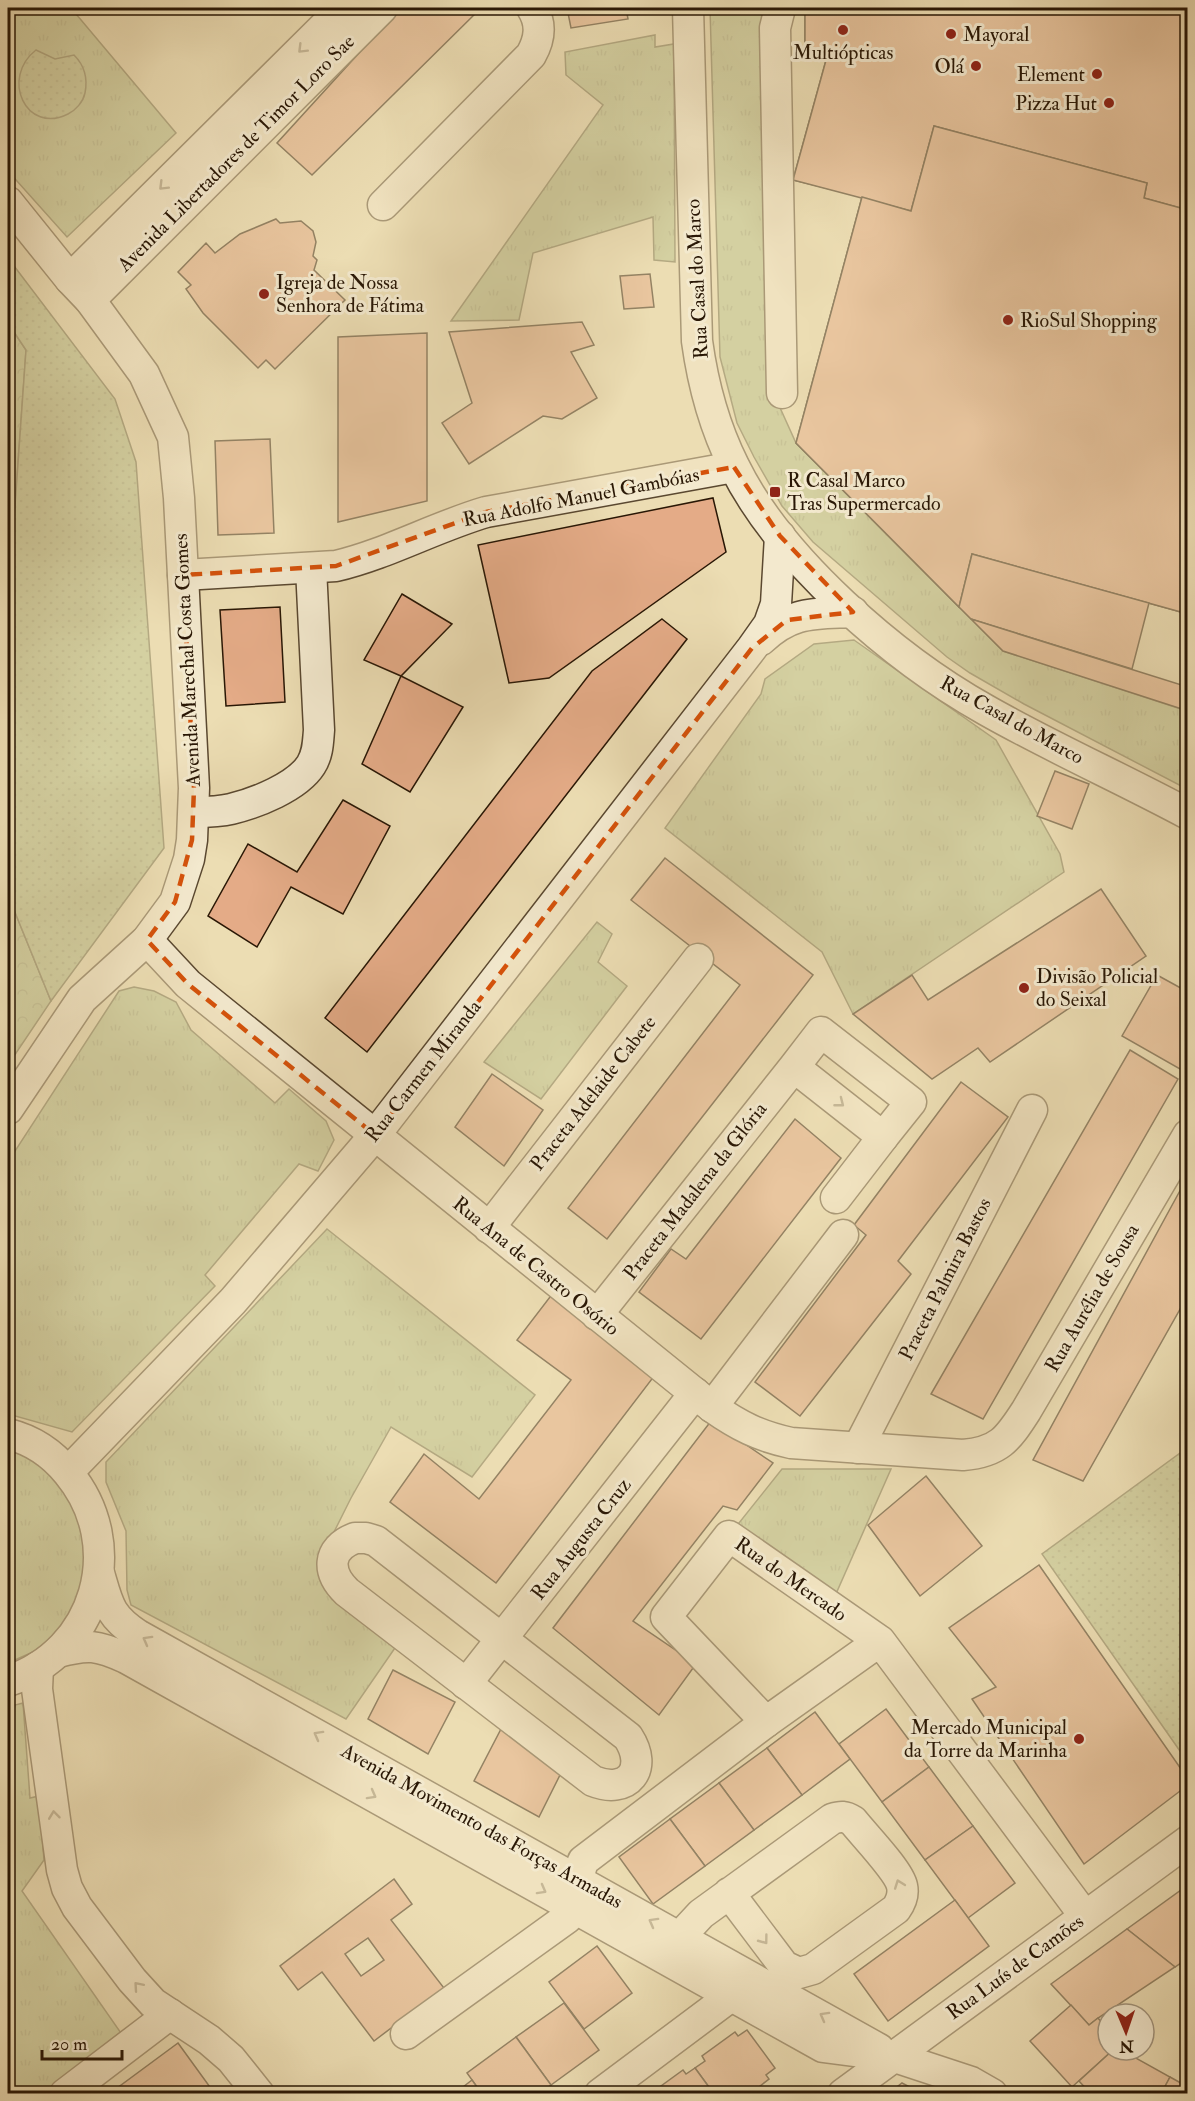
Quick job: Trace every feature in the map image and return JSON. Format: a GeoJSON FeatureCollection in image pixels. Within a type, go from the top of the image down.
{"type":"FeatureCollection","features":[{"type":"Feature","properties":{"kind":"street","name":"Avenida Libertadores de Timor Loro Sae"},"geometry":{"type":"LineString","coordinates":[[80,289],[343,8]]}},
{"type":"Feature","properties":{"kind":"street","name":"Avenida Libertadores de Timor Loro Sae"},"geometry":{"type":"LineString","coordinates":[[80,289],[382,8]]}},
{"type":"Feature","properties":{"kind":"street"},"geometry":{"type":"LineString","coordinates":[[383,206],[531,56],[538,44],[540,31],[537,16],[532,8]]}},
{"type":"Feature","properties":{"kind":"street","name":"Rua Casal do Marco"},"geometry":{"type":"LineString","coordinates":[[688,8],[697,341],[702,377],[714,420],[734,467],[756,504],[780,536],[820,581],[910,660],[986,710],[1188,814]]}},
{"type":"Feature","properties":{"kind":"street"},"geometry":{"type":"LineString","coordinates":[[780,8],[775,28],[782,393]]}},
{"type":"Feature","properties":{"kind":"street","name":"Avenida Marechal Costa Gomes"},"geometry":{"type":"LineString","coordinates":[[8,202],[80,289],[144,374],[173,437],[183,575],[194,812],[189,859],[175,902],[147,940],[82,999],[8,1109]]}},
{"type":"Feature","properties":{"kind":"street","name":"Rua Adolfo Manuel Gambóias"},"geometry":{"type":"LineString","coordinates":[[183,575],[311,568],[349,562],[486,512],[734,467]]}},
{"type":"Feature","properties":{"kind":"street","name":"Rua Carmen Miranda"},"geometry":{"type":"LineString","coordinates":[[68,1472],[233,1301],[375,1135],[752,648],[769,624],[776,604],[780,536]]}},
{"type":"Feature","properties":{"kind":"street"},"geometry":{"type":"LineString","coordinates":[[194,812],[231,809],[284,788],[302,776],[316,754],[319,730],[311,568]]}},
{"type":"Feature","properties":{"kind":"street","name":"Rua Carmen Miranda"},"geometry":{"type":"LineString","coordinates":[[752,648],[774,627],[787,620],[853,612]]}},
{"type":"Feature","properties":{"kind":"street","name":"Rua Ana de Castro Osório"},"geometry":{"type":"LineString","coordinates":[[147,940],[189,984],[597,1315],[736,1424],[766,1438],[791,1443],[963,1455],[986,1452]]}},
{"type":"Feature","properties":{"kind":"street","name":"Praceta Adelaide Cabete"},"geometry":{"type":"LineString","coordinates":[[489,1228],[698,959]]}},
{"type":"Feature","properties":{"kind":"street","name":"Praceta Madalena da Glória"},"geometry":{"type":"LineString","coordinates":[[597,1315],[821,1032],[911,1102],[836,1198]]}},
{"type":"Feature","properties":{"kind":"street"},"geometry":{"type":"LineString","coordinates":[[794,1067],[883,1137]]}},
{"type":"Feature","properties":{"kind":"street","name":"Praceta Palmira Bastos"},"geometry":{"type":"LineString","coordinates":[[858,1448],[1032,1110]]}},
{"type":"Feature","properties":{"kind":"street","name":"Rua Aurélia de Sousa"},"geometry":{"type":"LineString","coordinates":[[986,1452],[1006,1439],[1026,1411],[1188,1135]]}},
{"type":"Feature","properties":{"kind":"street"},"geometry":{"type":"LineString","coordinates":[[704,1400],[843,1235]]}},
{"type":"Feature","properties":{"kind":"street","name":"Rua Augusta Cruz"},"geometry":{"type":"LineString","coordinates":[[466,1684],[704,1400]]}},
{"type":"Feature","properties":{"kind":"street"},"geometry":{"type":"LineString","coordinates":[[8,1434],[42,1449],[68,1472],[81,1491],[94,1521],[99,1548],[99,1573],[95,1591],[84,1619],[69,1641],[48,1659],[8,1681]]}},
{"type":"Feature","properties":{"kind":"street","name":"Rua do Mercado"},"geometry":{"type":"LineString","coordinates":[[766,1722],[666,1617],[729,1536],[880,1641],[1084,1916]]}},
{"type":"Feature","properties":{"kind":"street"},"geometry":{"type":"LineString","coordinates":[[355,1538],[376,1541],[502,1639],[628,1737],[637,1755],[638,1764],[634,1774],[620,1785],[605,1786],[593,1781],[339,1585],[333,1569],[334,1554],[339,1547],[355,1538]]}},
{"type":"Feature","properties":{"kind":"street","name":"Avenida Movimento das Forças Armadas"},"geometry":{"type":"LineString","coordinates":[[99,1573],[110,1608],[117,1619],[235,1703],[676,1950],[892,2056],[971,2082],[992,2094]]}},
{"type":"Feature","properties":{"kind":"street"},"geometry":{"type":"LineString","coordinates":[[406,2034],[567,1918],[583,1862],[766,1722],[880,1641]]}},
{"type":"Feature","properties":{"kind":"street","name":"Avenida Movimento das Forças Armadas"},"geometry":{"type":"LineString","coordinates":[[48,1659],[82,1646],[109,1650],[235,1703]]}},
{"type":"Feature","properties":{"kind":"street"},"geometry":{"type":"LineString","coordinates":[[48,1659],[38,1689],[62,1870],[67,1887],[77,1907],[132,1980],[153,2003],[209,2040],[231,2060],[259,2094]]}},
{"type":"Feature","properties":{"kind":"street"},"geometry":{"type":"LineString","coordinates":[[676,1950],[688,1928],[700,1914],[729,1893],[832,1819],[841,1816],[853,1821],[899,1878],[903,1893],[896,1909],[813,1969],[799,1972],[783,1966],[729,1893]]}},
{"type":"Feature","properties":{"kind":"street","name":"Rua Luís de Camões"},"geometry":{"type":"LineString","coordinates":[[843,2094],[1188,1840]]}},
{"type":"Feature","properties":{"kind":"street","name":"Avenida Movimento das Forças Armadas"},"geometry":{"type":"LineString","coordinates":[[676,1950],[731,1996],[823,2047],[892,2056]]}},
{"type":"Feature","properties":{"kind":"street"},"geometry":{"type":"LineString","coordinates":[[600,2094],[731,1996]]}},
{"type":"Feature","properties":{"kind":"street"},"geometry":{"type":"LineString","coordinates":[[65,2094],[170,2014]]}},
{"type":"Feature","properties":{"kind":"highlighted area"},"geometry":{"type":"Polygon","coordinates":[[[734,467],[780,536],[853,612],[787,620],[752,648],[375,1135],[188,984],[147,940],[175,902],[192,840],[194,788],[183,575],[336,566],[486,512],[734,467]]]}},
{"type":"Feature","properties":{"kind":"green space"},"geometry":{"type":"Polygon","coordinates":[[[8,8],[71,8],[176,133],[67,237],[8,171],[8,8]]]}},
{"type":"Feature","properties":{"kind":"green space"},"geometry":{"type":"Polygon","coordinates":[[[710,8],[764,8],[777,401],[796,443],[1003,651],[1187,711],[1187,789],[1024,704],[947,657],[813,542],[782,506],[737,423],[720,357],[710,8]]]}},
{"type":"Feature","properties":{"kind":"green space"},"geometry":{"type":"Polygon","coordinates":[[[655,35],[655,47],[674,44],[675,262],[654,260],[653,217],[533,253],[519,320],[451,321],[603,105],[566,75],[565,52],[655,35]]]}},
{"type":"Feature","properties":{"kind":"green space"},"geometry":{"type":"Polygon","coordinates":[[[36,50],[55,59],[74,55],[85,72],[84,96],[79,105],[68,114],[53,118],[40,117],[30,110],[23,100],[19,88],[20,75],[25,62],[36,50]]]}},
{"type":"Feature","properties":{"kind":"green space"},"geometry":{"type":"Polygon","coordinates":[[[8,258],[115,399],[136,462],[164,848],[51,1001],[8,895],[8,605],[26,350],[8,323],[8,258]]]}},
{"type":"Feature","properties":{"kind":"green space"},"geometry":{"type":"Polygon","coordinates":[[[8,323],[26,350],[8,605],[8,323]]]}},
{"type":"Feature","properties":{"kind":"green space"},"geometry":{"type":"Polygon","coordinates":[[[854,640],[996,740],[1060,854],[1064,872],[853,1014],[822,952],[665,828],[761,694],[765,679],[814,644],[854,640]]]}},
{"type":"Feature","properties":{"kind":"green space"},"geometry":{"type":"Polygon","coordinates":[[[8,895],[51,1001],[8,1065],[8,895]]]}},
{"type":"Feature","properties":{"kind":"green space"},"geometry":{"type":"Polygon","coordinates":[[[597,922],[612,934],[598,962],[627,986],[541,1099],[484,1062],[597,922]]]}},
{"type":"Feature","properties":{"kind":"green space"},"geometry":{"type":"Polygon","coordinates":[[[134,987],[154,991],[176,1002],[191,1030],[275,1103],[289,1089],[326,1121],[334,1140],[318,1171],[299,1164],[205,1275],[215,1286],[72,1432],[8,1414],[8,1169],[15,1151],[119,991],[134,987]]]}},
{"type":"Feature","properties":{"kind":"green space"},"geometry":{"type":"Polygon","coordinates":[[[327,1229],[535,1395],[472,1477],[391,1427],[351,1498],[321,1558],[397,1645],[346,1719],[131,1605],[127,1590],[126,1531],[106,1482],[106,1462],[327,1229]]]}},
{"type":"Feature","properties":{"kind":"green space"},"geometry":{"type":"Polygon","coordinates":[[[1187,1448],[1187,1761],[1042,1554],[1187,1448]]]}},
{"type":"Feature","properties":{"kind":"green space"},"geometry":{"type":"Polygon","coordinates":[[[8,1450],[46,1467],[72,1500],[82,1527],[85,1558],[82,1595],[60,1632],[33,1652],[8,1663],[8,1450]]]}},
{"type":"Feature","properties":{"kind":"green space"},"geometry":{"type":"Polygon","coordinates":[[[782,1469],[891,1469],[835,1596],[735,1528],[782,1469]]]}},
{"type":"Feature","properties":{"kind":"green space"},"geometry":{"type":"Polygon","coordinates":[[[23,1703],[30,1798],[39,1796],[44,1860],[22,1891],[123,2036],[46,2093],[8,2094],[8,1734],[15,1705],[23,1703]]]}},
{"type":"Feature","properties":{"kind":"building"},"geometry":{"type":"Polygon","coordinates":[[[400,8],[481,8],[312,175],[277,143],[400,8]]]}},
{"type":"Feature","properties":{"kind":"building"},"geometry":{"type":"Polygon","coordinates":[[[567,8],[626,8],[628,19],[571,28],[567,8]]]}},
{"type":"Feature","properties":{"kind":"building","name":"RioSul Shopping"},"geometry":{"type":"Polygon","coordinates":[[[805,8],[1180,8],[1179,14],[1188,16],[1188,614],[972,554],[959,607],[796,443],[862,197],[793,180],[828,53],[805,47],[805,8]]]}},
{"type":"Feature","properties":{"kind":"building"},"geometry":{"type":"Polygon","coordinates":[[[805,8],[1155,8],[1188,16],[1188,210],[1144,198],[1147,183],[934,126],[911,211],[793,180],[828,53],[805,47],[805,8]]]}},
{"type":"Feature","properties":{"kind":"building","name":"RioSul Shopping"},"geometry":{"type":"Polygon","coordinates":[[[934,126],[1147,183],[1144,198],[1188,210],[1188,614],[972,554],[959,607],[796,443],[862,197],[911,211],[934,126]]]}},
{"type":"Feature","properties":{"kind":"building","name":"Igreja de Nossa Senhora de Fátima"},"geometry":{"type":"Polygon","coordinates":[[[276,219],[280,223],[301,221],[313,231],[316,242],[313,256],[317,260],[314,270],[345,300],[275,369],[266,360],[258,368],[203,313],[186,289],[191,285],[178,272],[206,243],[215,253],[240,234],[276,219]]]}},
{"type":"Feature","properties":{"kind":"building"},"geometry":{"type":"Polygon","coordinates":[[[650,274],[654,307],[624,309],[620,276],[650,274]]]}},
{"type":"Feature","properties":{"kind":"building"},"geometry":{"type":"Polygon","coordinates":[[[582,322],[594,345],[571,352],[597,398],[562,419],[543,416],[469,464],[442,423],[472,403],[449,332],[582,322]]]}},
{"type":"Feature","properties":{"kind":"building"},"geometry":{"type":"Polygon","coordinates":[[[427,333],[427,501],[338,522],[338,337],[427,333]]]}},
{"type":"Feature","properties":{"kind":"building"},"geometry":{"type":"Polygon","coordinates":[[[270,439],[274,533],[218,535],[215,441],[270,439]]]}},
{"type":"Feature","properties":{"kind":"building"},"geometry":{"type":"Polygon","coordinates":[[[713,498],[726,552],[549,678],[509,683],[478,545],[713,498]]]}},
{"type":"Feature","properties":{"kind":"building"},"geometry":{"type":"Polygon","coordinates":[[[972,554],[1149,603],[1132,669],[971,619],[959,607],[972,554]]]}},
{"type":"Feature","properties":{"kind":"building"},"geometry":{"type":"Polygon","coordinates":[[[402,594],[452,624],[401,676],[364,660],[402,594]]]}},
{"type":"Feature","properties":{"kind":"building"},"geometry":{"type":"Polygon","coordinates":[[[280,607],[285,702],[226,706],[220,610],[280,607]]]}},
{"type":"Feature","properties":{"kind":"building"},"geometry":{"type":"Polygon","coordinates":[[[662,619],[687,639],[367,1052],[325,1018],[592,671],[662,619]]]}},
{"type":"Feature","properties":{"kind":"building"},"geometry":{"type":"Polygon","coordinates":[[[971,619],[1188,687],[1188,711],[1003,651],[971,619]]]}},
{"type":"Feature","properties":{"kind":"building"},"geometry":{"type":"Polygon","coordinates":[[[401,676],[463,707],[410,792],[362,764],[401,676]]]}},
{"type":"Feature","properties":{"kind":"building"},"geometry":{"type":"Polygon","coordinates":[[[1055,771],[1089,784],[1072,829],[1037,816],[1055,771]]]}},
{"type":"Feature","properties":{"kind":"building"},"geometry":{"type":"Polygon","coordinates":[[[343,800],[390,826],[343,914],[291,887],[257,947],[208,916],[248,844],[297,872],[343,800]]]}},
{"type":"Feature","properties":{"kind":"building"},"geometry":{"type":"Polygon","coordinates":[[[665,858],[813,975],[607,1239],[568,1208],[740,985],[631,900],[665,858]]]}},
{"type":"Feature","properties":{"kind":"building","name":"Divisão Policial do Seixal"},"geometry":{"type":"Polygon","coordinates":[[[1101,889],[1146,956],[990,1062],[978,1048],[932,1079],[853,1014],[912,975],[928,1000],[1101,889]]]}},
{"type":"Feature","properties":{"kind":"building"},"geometry":{"type":"Polygon","coordinates":[[[1157,975],[1188,992],[1187,1073],[1122,1036],[1157,975]]]}},
{"type":"Feature","properties":{"kind":"building"},"geometry":{"type":"Polygon","coordinates":[[[1130,1050],[1178,1079],[983,1419],[931,1394],[1130,1050]]]}},
{"type":"Feature","properties":{"kind":"building"},"geometry":{"type":"Polygon","coordinates":[[[492,1074],[543,1110],[504,1166],[455,1127],[492,1074]]]}},
{"type":"Feature","properties":{"kind":"building"},"geometry":{"type":"Polygon","coordinates":[[[961,1082],[1008,1117],[898,1261],[911,1274],[800,1416],[755,1382],[866,1235],[854,1225],[961,1082]]]}},
{"type":"Feature","properties":{"kind":"building"},"geometry":{"type":"Polygon","coordinates":[[[795,1119],[841,1158],[701,1339],[639,1292],[671,1249],[686,1259],[795,1119]]]}},
{"type":"Feature","properties":{"kind":"building"},"geometry":{"type":"Polygon","coordinates":[[[1188,1176],[1188,1295],[1083,1481],[1033,1460],[1188,1176]]]}},
{"type":"Feature","properties":{"kind":"building"},"geometry":{"type":"Polygon","coordinates":[[[553,1293],[655,1375],[496,1583],[390,1502],[424,1454],[479,1499],[571,1380],[517,1340],[553,1293]]]}},
{"type":"Feature","properties":{"kind":"building"},"geometry":{"type":"Polygon","coordinates":[[[711,1421],[773,1463],[737,1510],[723,1506],[633,1621],[696,1664],[659,1715],[553,1628],[711,1421]]]}},
{"type":"Feature","properties":{"kind":"building"},"geometry":{"type":"Polygon","coordinates":[[[926,1476],[982,1546],[920,1596],[868,1525],[926,1476]]]}},
{"type":"Feature","properties":{"kind":"building","name":"Mercado Municipal da Torre da Marinha"},"geometry":{"type":"Polygon","coordinates":[[[1039,1565],[1188,1779],[1188,1785],[1084,1864],[972,1699],[996,1687],[949,1628],[1039,1565]]]}},
{"type":"Feature","properties":{"kind":"building"},"geometry":{"type":"Polygon","coordinates":[[[393,1670],[455,1702],[428,1754],[368,1719],[393,1670]]]}},
{"type":"Feature","properties":{"kind":"building"},"geometry":{"type":"Polygon","coordinates":[[[886,1709],[929,1767],[882,1802],[839,1744],[886,1709]]]}},
{"type":"Feature","properties":{"kind":"building"},"geometry":{"type":"Polygon","coordinates":[[[815,1712],[850,1759],[802,1795],[767,1748],[815,1712]]]}},
{"type":"Feature","properties":{"kind":"building"},"geometry":{"type":"Polygon","coordinates":[[[501,1729],[565,1765],[539,1817],[474,1781],[501,1729]]]}},
{"type":"Feature","properties":{"kind":"building"},"geometry":{"type":"Polygon","coordinates":[[[767,1748],[802,1795],[754,1830],[719,1783],[767,1748]]]}},
{"type":"Feature","properties":{"kind":"building"},"geometry":{"type":"Polygon","coordinates":[[[929,1767],[973,1826],[925,1860],[882,1802],[929,1767]]]}},
{"type":"Feature","properties":{"kind":"building"},"geometry":{"type":"Polygon","coordinates":[[[719,1783],[754,1830],[705,1866],[670,1819],[719,1783]]]}},
{"type":"Feature","properties":{"kind":"building"},"geometry":{"type":"Polygon","coordinates":[[[670,1819],[705,1866],[653,1904],[619,1857],[670,1819]]]}},
{"type":"Feature","properties":{"kind":"building"},"geometry":{"type":"Polygon","coordinates":[[[973,1826],[1015,1883],[968,1918],[925,1860],[973,1826]]]}},
{"type":"Feature","properties":{"kind":"building"},"geometry":{"type":"Polygon","coordinates":[[[394,1879],[412,1904],[391,1920],[444,1988],[374,2041],[322,1972],[298,1990],[280,1966],[394,1879]],[[368,1938],[345,1954],[361,1976],[384,1960],[368,1938]]]}},
{"type":"Feature","properties":{"kind":"building"},"geometry":{"type":"Polygon","coordinates":[[[1188,1885],[1188,1958],[1175,1967],[1127,1929],[1188,1885]]]}},
{"type":"Feature","properties":{"kind":"building"},"geometry":{"type":"Polygon","coordinates":[[[955,1900],[989,1946],[888,2021],[854,1974],[955,1900]]]}},
{"type":"Feature","properties":{"kind":"building"},"geometry":{"type":"Polygon","coordinates":[[[1127,1929],[1175,1967],[1122,2002],[1096,2002],[1096,2020],[1089,2025],[1051,1984],[1127,1929]]]}},
{"type":"Feature","properties":{"kind":"building"},"geometry":{"type":"Polygon","coordinates":[[[597,1946],[632,1993],[584,2029],[549,1982],[597,1946]]]}},
{"type":"Feature","properties":{"kind":"building"},"geometry":{"type":"Polygon","coordinates":[[[564,2003],[599,2050],[551,2085],[516,2037],[564,2003]]]}},
{"type":"Feature","properties":{"kind":"building"},"geometry":{"type":"Polygon","coordinates":[[[1071,2005],[1089,2025],[1096,2020],[1096,2062],[1100,2062],[1072,2087],[1030,2041],[1071,2005]]]}},
{"type":"Feature","properties":{"kind":"building"},"geometry":{"type":"Polygon","coordinates":[[[747,2030],[775,2068],[766,2075],[769,2079],[750,2094],[714,2094],[695,2068],[705,2061],[702,2056],[735,2032],[738,2036],[747,2030]]]}},
{"type":"Feature","properties":{"kind":"building"},"geometry":{"type":"Polygon","coordinates":[[[516,2037],[551,2085],[539,2094],[482,2094],[467,2073],[516,2037]]]}},
{"type":"Feature","properties":{"kind":"building"},"geometry":{"type":"Polygon","coordinates":[[[178,2043],[215,2094],[109,2094],[178,2043]]]}},
{"type":"Feature","properties":{"kind":"building"},"geometry":{"type":"Polygon","coordinates":[[[1100,2062],[1143,2062],[1170,2077],[1161,2094],[1091,2094],[1079,2081],[1100,2062]]]}},
{"type":"Feature","properties":{"kind":"building"},"geometry":{"type":"Polygon","coordinates":[[[695,2068],[714,2094],[650,2094],[683,2070],[686,2074],[695,2068]]]}},
{"type":"Feature","properties":{"kind":"building"},"geometry":{"type":"Polygon","coordinates":[[[1170,2077],[1188,2087],[1188,2094],[1161,2094],[1170,2077]]]}},
{"type":"Feature","properties":{"kind":"building"},"geometry":{"type":"Polygon","coordinates":[[[472,2080],[482,2094],[454,2094],[472,2080]]]}},
{"type":"Feature","properties":{"kind":"building"},"geometry":{"type":"Polygon","coordinates":[[[902,2083],[923,2094],[888,2094],[902,2083]]]}},
{"type":"Feature","properties":{"kind":"place","name":"Multiópticas"},"geometry":{"type":"Point","coordinates":[843,30]}},
{"type":"Feature","properties":{"kind":"place","name":"Mayoral"},"geometry":{"type":"Point","coordinates":[951,34]}},
{"type":"Feature","properties":{"kind":"place","name":"Olá"},"geometry":{"type":"Point","coordinates":[976,66]}},
{"type":"Feature","properties":{"kind":"place","name":"Element"},"geometry":{"type":"Point","coordinates":[1097,74]}},
{"type":"Feature","properties":{"kind":"place","name":"Pizza Hut"},"geometry":{"type":"Point","coordinates":[1109,103]}},
{"type":"Feature","properties":{"kind":"place","name":"Igreja de Nossa Senhora de Fátima"},"geometry":{"type":"Point","coordinates":[264,294]}},
{"type":"Feature","properties":{"kind":"place","name":"RioSul Shopping"},"geometry":{"type":"Point","coordinates":[1008,320]}},
{"type":"Feature","properties":{"kind":"place","name":"R Casal Marco Tras Supermercado"},"geometry":{"type":"Point","coordinates":[775,492]}},
{"type":"Feature","properties":{"kind":"place","name":"Divisão Policial do Seixal"},"geometry":{"type":"Point","coordinates":[1024,988]}},
{"type":"Feature","properties":{"kind":"place","name":"Mercado Municipal da Torre da Marinha"},"geometry":{"type":"Point","coordinates":[1079,1739]}}]}
